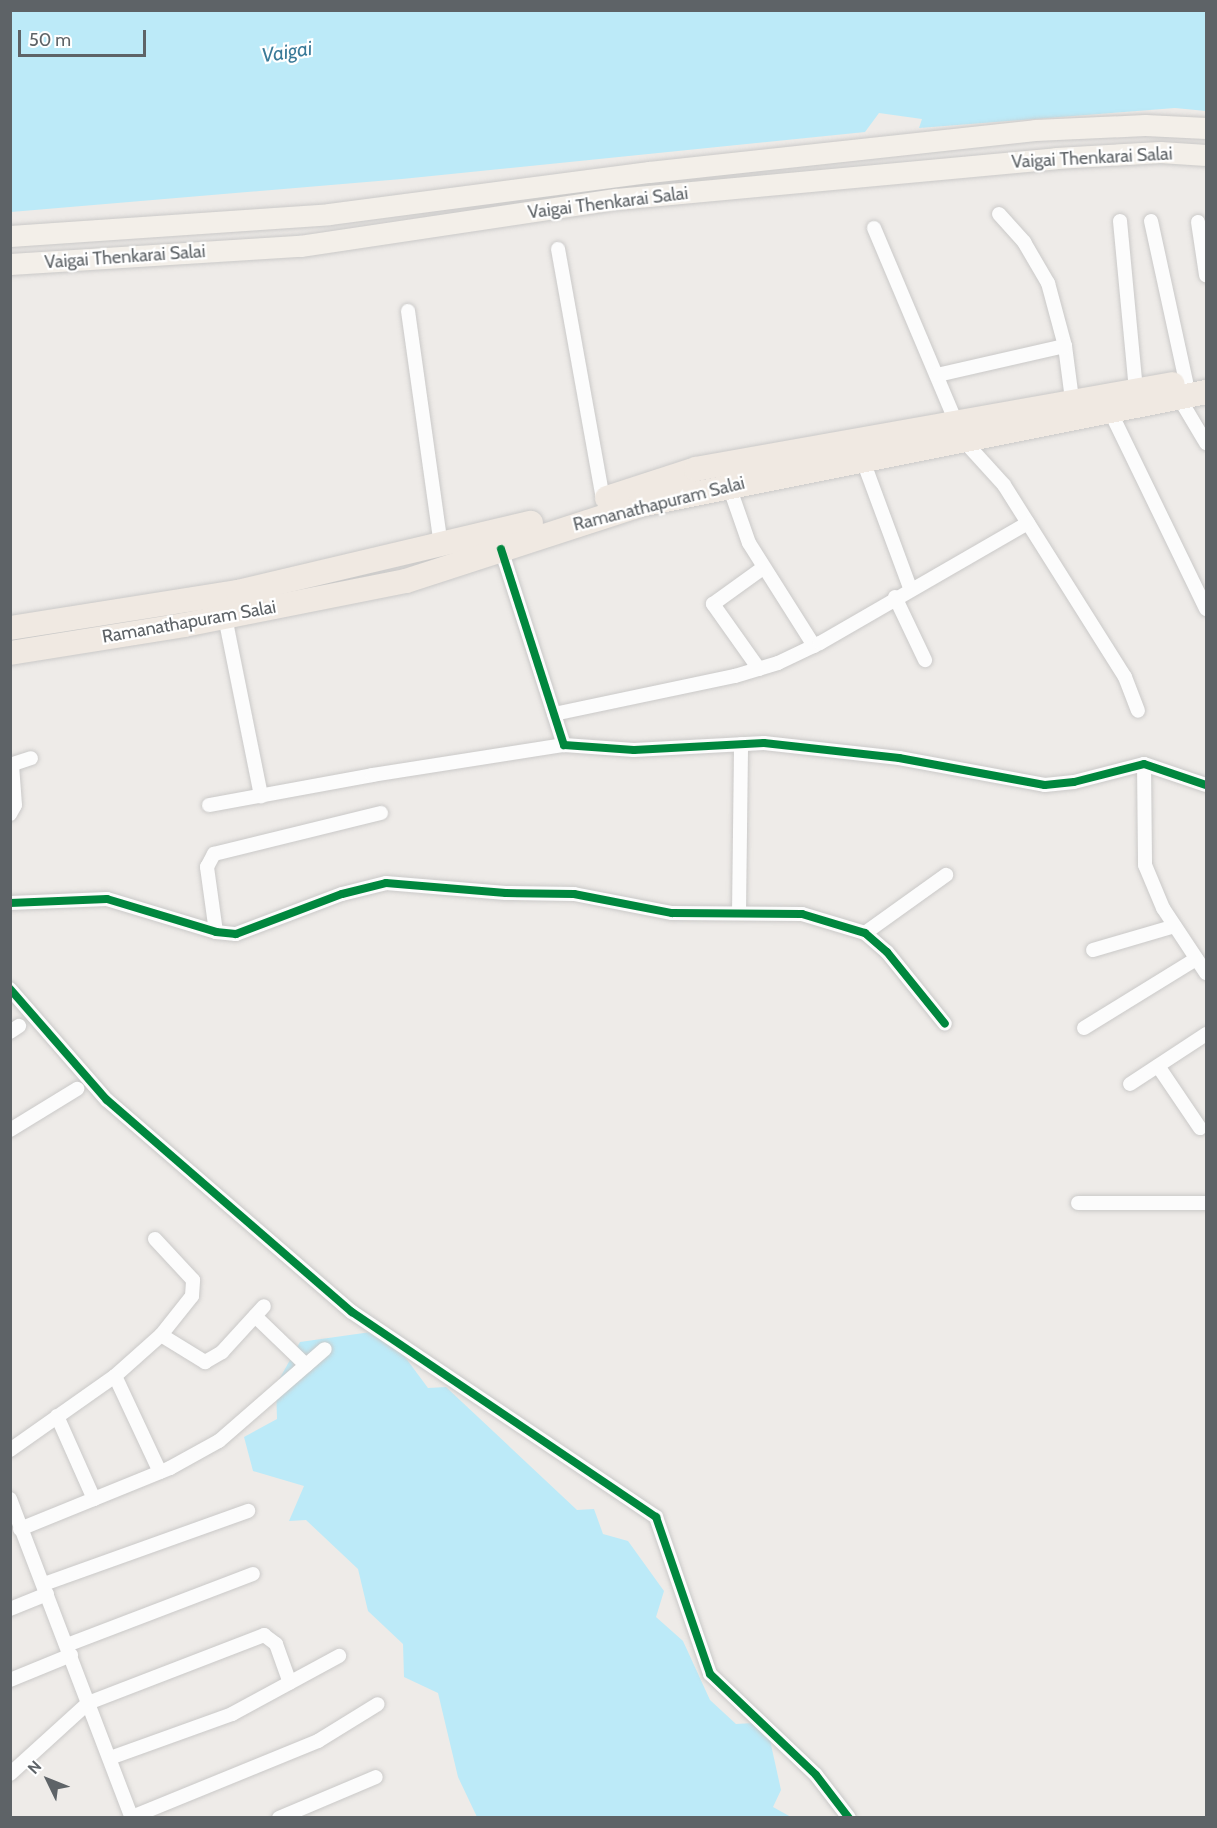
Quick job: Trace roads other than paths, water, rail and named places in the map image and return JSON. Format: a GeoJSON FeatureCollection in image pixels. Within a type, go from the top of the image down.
{"type":"FeatureCollection","features":[{"type":"Feature","properties":{"kind":"highway","name":"Ramanathapuram Salai"},"geometry":{"type":"LineString","coordinates":[[10,653],[225,617],[406,581],[607,513],[862,458],[1072,399],[1136,389],[1194,387]]}},
{"type":"Feature","properties":{"kind":"highway","name":"Ramanathapuram Salai"},"geometry":{"type":"LineString","coordinates":[[10,628],[238,592],[519,527],[696,469],[960,431],[1111,413],[1194,387]]}},
{"type":"Feature","properties":{"kind":"main road","name":"Vaigai Thenkarai Salai"},"geometry":{"type":"LineString","coordinates":[[10,236],[329,214],[649,172],[1035,130],[1145,125],[1206,128]]}},
{"type":"Feature","properties":{"kind":"main road","name":"Vaigai Thenkarai Salai"},"geometry":{"type":"LineString","coordinates":[[10,264],[300,246],[616,199],[1056,158],[1160,152],[1206,155]]}},
{"type":"Feature","properties":{"kind":"street"},"geometry":{"type":"LineString","coordinates":[[999,214],[1037,261],[1048,283],[1065,346],[1072,399]]}},
{"type":"Feature","properties":{"kind":"street"},"geometry":{"type":"LineString","coordinates":[[1120,220],[1136,389]]}},
{"type":"Feature","properties":{"kind":"street"},"geometry":{"type":"LineString","coordinates":[[1151,221],[1194,387],[1206,443]]}},
{"type":"Feature","properties":{"kind":"street"},"geometry":{"type":"LineString","coordinates":[[1198,222],[1206,275]]}},
{"type":"Feature","properties":{"kind":"street"},"geometry":{"type":"LineString","coordinates":[[874,228],[960,431],[1004,485],[1119,667],[1138,711]]}},
{"type":"Feature","properties":{"kind":"street"},"geometry":{"type":"LineString","coordinates":[[558,249],[603,500]]}},
{"type":"Feature","properties":{"kind":"street"},"geometry":{"type":"LineString","coordinates":[[408,311],[441,545]]}},
{"type":"Feature","properties":{"kind":"street"},"geometry":{"type":"LineString","coordinates":[[937,375],[1065,346]]}},
{"type":"Feature","properties":{"kind":"street"},"geometry":{"type":"LineString","coordinates":[[1111,413],[1206,609]]}},
{"type":"Feature","properties":{"kind":"street"},"geometry":{"type":"LineString","coordinates":[[862,458],[910,588]]}},
{"type":"Feature","properties":{"kind":"street"},"geometry":{"type":"LineString","coordinates":[[729,486],[749,543],[814,646]]}},
{"type":"Feature","properties":{"kind":"street"},"geometry":{"type":"LineString","coordinates":[[554,714],[759,669],[814,646],[910,588],[1028,523]]}},
{"type":"Feature","properties":{"kind":"street"},"geometry":{"type":"LineString","coordinates":[[501,549],[564,745]]}},
{"type":"Feature","properties":{"kind":"street"},"geometry":{"type":"LineString","coordinates":[[759,669],[713,604],[763,568]]}},
{"type":"Feature","properties":{"kind":"street"},"geometry":{"type":"LineString","coordinates":[[895,597],[925,660]]}},
{"type":"Feature","properties":{"kind":"street"},"geometry":{"type":"LineString","coordinates":[[225,617],[261,796]]}},
{"type":"Feature","properties":{"kind":"street"},"geometry":{"type":"LineString","coordinates":[[209,805],[564,745],[634,750],[764,743],[899,758],[1045,785],[1074,782],[1144,764],[1206,785]]}},
{"type":"Feature","properties":{"kind":"street"},"geometry":{"type":"LineString","coordinates":[[739,913],[741,744]]}},
{"type":"Feature","properties":{"kind":"street"},"geometry":{"type":"LineString","coordinates":[[10,814],[15,805],[11,765],[31,758]]}},
{"type":"Feature","properties":{"kind":"street"},"geometry":{"type":"LineString","coordinates":[[1144,764],[1145,865],[1174,926],[1206,973]]}},
{"type":"Feature","properties":{"kind":"street"},"geometry":{"type":"LineString","coordinates":[[216,932],[207,867],[214,854],[381,813]]}},
{"type":"Feature","properties":{"kind":"street"},"geometry":{"type":"LineString","coordinates":[[865,933],[946,875]]}},
{"type":"Feature","properties":{"kind":"street"},"geometry":{"type":"LineString","coordinates":[[10,903],[107,899],[216,932],[236,934],[258,928],[342,894],[386,883],[506,893],[574,894],[672,913],[802,914],[865,933],[887,952],[945,1024]]}},
{"type":"Feature","properties":{"kind":"street"},"geometry":{"type":"LineString","coordinates":[[1093,950],[1174,926]]}},
{"type":"Feature","properties":{"kind":"street"},"geometry":{"type":"LineString","coordinates":[[1084,1028],[1196,959]]}},
{"type":"Feature","properties":{"kind":"street"},"geometry":{"type":"LineString","coordinates":[[10,989],[108,1100],[352,1312],[656,1517],[710,1674],[816,1775],[849,1818]]}},
{"type":"Feature","properties":{"kind":"street"},"geometry":{"type":"LineString","coordinates":[[1130,1084],[1206,1034]]}},
{"type":"Feature","properties":{"kind":"street"},"geometry":{"type":"LineString","coordinates":[[1158,1066],[1200,1128]]}},
{"type":"Feature","properties":{"kind":"street"},"geometry":{"type":"LineString","coordinates":[[10,1130],[77,1089]]}},
{"type":"Feature","properties":{"kind":"street"},"geometry":{"type":"LineString","coordinates":[[1077,1203],[1206,1203]]}},
{"type":"Feature","properties":{"kind":"street"},"geometry":{"type":"LineString","coordinates":[[10,1450],[114,1376],[160,1335],[192,1296],[196,1286],[155,1239]]}},
{"type":"Feature","properties":{"kind":"street"},"geometry":{"type":"LineString","coordinates":[[160,1335],[205,1362],[222,1352],[260,1311],[306,1365]]}},
{"type":"Feature","properties":{"kind":"street"},"geometry":{"type":"LineString","coordinates":[[20,1529],[160,1472],[219,1441],[324,1349]]}},
{"type":"Feature","properties":{"kind":"street"},"geometry":{"type":"LineString","coordinates":[[114,1376],[160,1472]]}},
{"type":"Feature","properties":{"kind":"street"},"geometry":{"type":"LineString","coordinates":[[57,1416],[94,1499]]}},
{"type":"Feature","properties":{"kind":"street"},"geometry":{"type":"LineString","coordinates":[[12,1507],[132,1817],[318,1742],[378,1704]]}},
{"type":"Feature","properties":{"kind":"street"},"geometry":{"type":"LineString","coordinates":[[10,1609],[45,1589],[248,1511]]}},
{"type":"Feature","properties":{"kind":"street"},"geometry":{"type":"LineString","coordinates":[[10,1680],[69,1650],[253,1574]]}},
{"type":"Feature","properties":{"kind":"street"},"geometry":{"type":"LineString","coordinates":[[10,1774],[88,1703],[264,1635],[276,1644],[290,1683]]}},
{"type":"Feature","properties":{"kind":"street"},"geometry":{"type":"LineString","coordinates":[[110,1758],[231,1714],[339,1656]]}},
{"type":"Feature","properties":{"kind":"street"},"geometry":{"type":"LineString","coordinates":[[279,1818],[376,1776]]}},
{"type":"Feature","properties":{"kind":"water","name":"Vaigai"},"geometry":{"type":"Polygon","coordinates":[[[11,10],[1206,11],[1206,111],[1175,108],[919,128],[922,119],[879,113],[865,132],[402,179],[11,212],[11,10]]]}},
{"type":"Feature","properties":{"kind":"water"},"geometry":{"type":"Polygon","coordinates":[[[385,1330],[428,1388],[446,1387],[577,1510],[594,1509],[603,1534],[628,1541],[664,1591],[656,1617],[683,1641],[710,1700],[736,1724],[753,1723],[770,1740],[781,1790],[773,1807],[791,1817],[477,1817],[458,1777],[438,1693],[404,1677],[403,1644],[368,1611],[358,1569],[306,1520],[289,1521],[304,1486],[253,1471],[244,1437],[277,1419],[276,1385],[300,1342],[385,1330]]]}}]}
